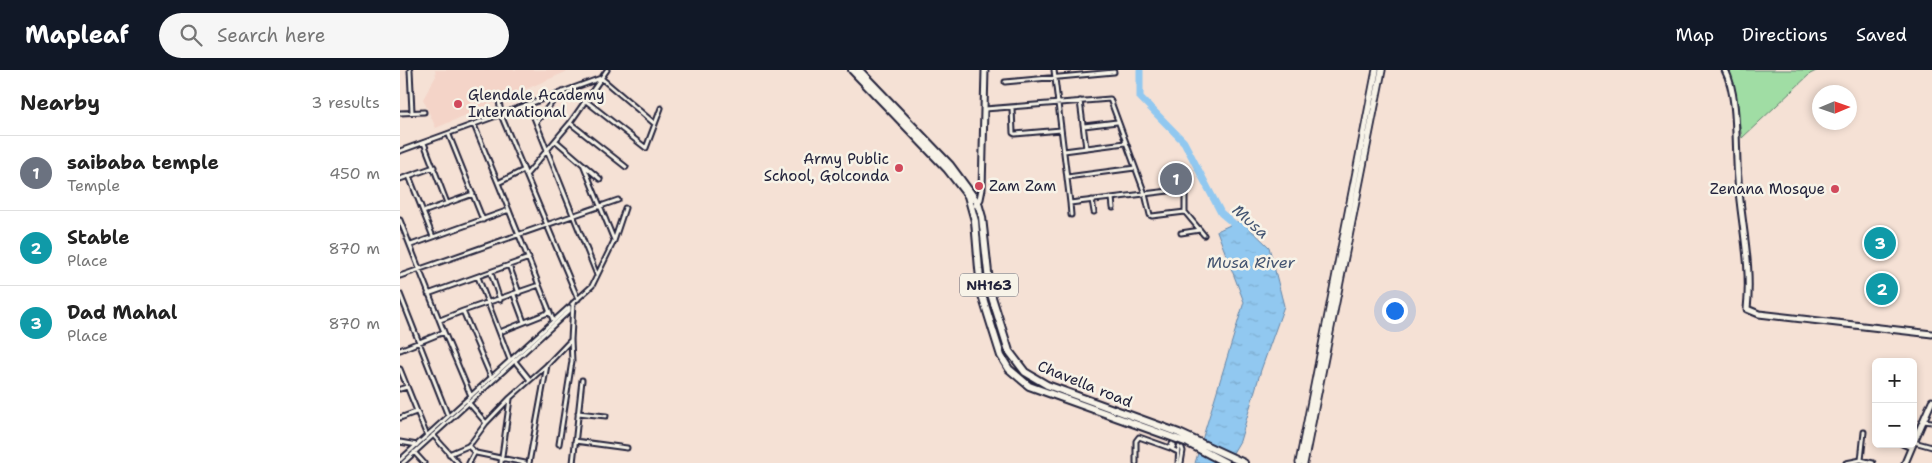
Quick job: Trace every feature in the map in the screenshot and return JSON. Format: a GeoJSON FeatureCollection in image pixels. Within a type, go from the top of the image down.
{"type":"FeatureCollection","features":[{"type":"Feature","properties":{"kind":"highway","name":"Chavella road"},"geometry":{"type":"LineString","coordinates":[[852,70],[947,170],[968,196],[977,236],[982,294],[1001,356],[1009,369],[1029,386],[1174,443],[1244,463]]}},
{"type":"Feature","properties":{"kind":"highway","name":"Chavella road"},"geometry":{"type":"LineString","coordinates":[[859,70],[950,165],[978,204],[983,225],[990,291],[1009,351],[1020,368],[1047,386],[1174,443]]}},
{"type":"Feature","properties":{"kind":"highway","name":"NH163"},"geometry":{"type":"LineString","coordinates":[[1174,443],[1188,443],[1226,463]]}},
{"type":"Feature","properties":{"kind":"main road"},"geometry":{"type":"LineString","coordinates":[[1299,463],[1376,70]]}},
{"type":"Feature","properties":{"kind":"main road"},"geometry":{"type":"LineString","coordinates":[[1304,463],[1382,70]]}},
{"type":"Feature","properties":{"kind":"street"},"geometry":{"type":"LineString","coordinates":[[410,70],[412,112]]}},
{"type":"Feature","properties":{"kind":"street"},"geometry":{"type":"LineString","coordinates":[[527,174],[570,123],[607,70]]}},
{"type":"Feature","properties":{"kind":"street"},"geometry":{"type":"LineString","coordinates":[[972,208],[978,204],[982,189],[985,70]]}},
{"type":"Feature","properties":{"kind":"street"},"geometry":{"type":"LineString","coordinates":[[1054,70],[1071,215]]}},
{"type":"Feature","properties":{"kind":"street"},"geometry":{"type":"LineString","coordinates":[[1725,70],[1732,95],[1738,182],[1748,256],[1750,281],[1747,309],[1759,314],[1932,334]]}},
{"type":"Feature","properties":{"kind":"street"},"geometry":{"type":"LineString","coordinates":[[1005,82],[1056,79],[1114,72]]}},
{"type":"Feature","properties":{"kind":"street"},"geometry":{"type":"LineString","coordinates":[[400,151],[559,95],[600,78]]}},
{"type":"Feature","properties":{"kind":"street"},"geometry":{"type":"LineString","coordinates":[[600,78],[655,124]]}},
{"type":"Feature","properties":{"kind":"street"},"geometry":{"type":"LineString","coordinates":[[536,122],[559,95]]}},
{"type":"Feature","properties":{"kind":"street"},"geometry":{"type":"LineString","coordinates":[[985,110],[1110,99],[1145,194],[1149,214],[1152,216],[1185,212]]}},
{"type":"Feature","properties":{"kind":"street"},"geometry":{"type":"LineString","coordinates":[[499,100],[501,115],[578,299]]}},
{"type":"Feature","properties":{"kind":"street"},"geometry":{"type":"LineString","coordinates":[[586,101],[646,148],[661,108]]}},
{"type":"Feature","properties":{"kind":"street"},"geometry":{"type":"LineString","coordinates":[[1080,101],[1086,148]]}},
{"type":"Feature","properties":{"kind":"street"},"geometry":{"type":"LineString","coordinates":[[529,105],[597,275]]}},
{"type":"Feature","properties":{"kind":"street"},"geometry":{"type":"LineString","coordinates":[[1012,108],[1013,133],[1015,134],[1061,130]]}},
{"type":"Feature","properties":{"kind":"street"},"geometry":{"type":"LineString","coordinates":[[400,113],[424,112]]}},
{"type":"Feature","properties":{"kind":"street"},"geometry":{"type":"LineString","coordinates":[[1084,126],[1117,122]]}},
{"type":"Feature","properties":{"kind":"street"},"geometry":{"type":"LineString","coordinates":[[570,123],[626,167]]}},
{"type":"Feature","properties":{"kind":"street"},"geometry":{"type":"LineString","coordinates":[[474,126],[553,320]]}},
{"type":"Feature","properties":{"kind":"street"},"geometry":{"type":"LineString","coordinates":[[449,135],[483,220]]}},
{"type":"Feature","properties":{"kind":"street"},"geometry":{"type":"LineString","coordinates":[[556,141],[600,179]]}},
{"type":"Feature","properties":{"kind":"street"},"geometry":{"type":"LineString","coordinates":[[424,143],[447,203]]}},
{"type":"Feature","properties":{"kind":"street"},"geometry":{"type":"LineString","coordinates":[[1064,151],[1125,143]]}},
{"type":"Feature","properties":{"kind":"street"},"geometry":{"type":"LineString","coordinates":[[583,164],[614,240]]}},
{"type":"Feature","properties":{"kind":"street"},"geometry":{"type":"LineString","coordinates":[[400,179],[434,167]]}},
{"type":"Feature","properties":{"kind":"street"},"geometry":{"type":"LineString","coordinates":[[1067,177],[1135,168]]}},
{"type":"Feature","properties":{"kind":"street"},"geometry":{"type":"LineString","coordinates":[[498,183],[524,170]]}},
{"type":"Feature","properties":{"kind":"street"},"geometry":{"type":"LineString","coordinates":[[408,176],[433,236]]}},
{"type":"Feature","properties":{"kind":"street"},"geometry":{"type":"LineString","coordinates":[[1070,203],[1185,189],[1185,212],[1204,235]]}},
{"type":"Feature","properties":{"kind":"street"},"geometry":{"type":"LineString","coordinates":[[423,212],[473,194]]}},
{"type":"Feature","properties":{"kind":"street"},"geometry":{"type":"LineString","coordinates":[[1112,198],[1112,208]]}},
{"type":"Feature","properties":{"kind":"street"},"geometry":{"type":"LineString","coordinates":[[400,276],[519,235],[573,214],[618,200]]}},
{"type":"Feature","properties":{"kind":"street"},"geometry":{"type":"LineString","coordinates":[[1092,200],[1094,212]]}},
{"type":"Feature","properties":{"kind":"street"},"geometry":{"type":"LineString","coordinates":[[400,460],[433,435],[553,320],[592,286],[614,240],[625,208]]}},
{"type":"Feature","properties":{"kind":"street"},"geometry":{"type":"LineString","coordinates":[[411,245],[509,210]]}},
{"type":"Feature","properties":{"kind":"street"},"geometry":{"type":"LineString","coordinates":[[400,220],[428,294],[471,396]]}},
{"type":"Feature","properties":{"kind":"street"},"geometry":{"type":"LineString","coordinates":[[1180,234],[1201,230]]}},
{"type":"Feature","properties":{"kind":"street"},"geometry":{"type":"LineString","coordinates":[[428,294],[528,258]]}},
{"type":"Feature","properties":{"kind":"street"},"geometry":{"type":"LineString","coordinates":[[509,265],[519,293]]}},
{"type":"Feature","properties":{"kind":"street"},"geometry":{"type":"LineString","coordinates":[[490,273],[500,300]]}},
{"type":"Feature","properties":{"kind":"street"},"geometry":{"type":"LineString","coordinates":[[478,277],[512,360],[530,380]]}},
{"type":"Feature","properties":{"kind":"street"},"geometry":{"type":"LineString","coordinates":[[440,320],[539,285]]}},
{"type":"Feature","properties":{"kind":"street"},"geometry":{"type":"LineString","coordinates":[[400,294],[448,416]]}},
{"type":"Feature","properties":{"kind":"street"},"geometry":{"type":"LineString","coordinates":[[514,294],[524,322]]}},
{"type":"Feature","properties":{"kind":"street"},"geometry":{"type":"LineString","coordinates":[[559,444],[571,369],[573,303]]}},
{"type":"Feature","properties":{"kind":"street"},"geometry":{"type":"LineString","coordinates":[[418,447],[427,436],[491,377],[569,311],[569,307]]}},
{"type":"Feature","properties":{"kind":"street"},"geometry":{"type":"LineString","coordinates":[[463,311],[491,377]]}},
{"type":"Feature","properties":{"kind":"street"},"geometry":{"type":"LineString","coordinates":[[500,332],[550,312]]}},
{"type":"Feature","properties":{"kind":"street"},"geometry":{"type":"LineString","coordinates":[[400,350],[444,332]]}},
{"type":"Feature","properties":{"kind":"street"},"geometry":{"type":"LineString","coordinates":[[449,454],[468,446],[486,423],[510,398],[571,340]]}},
{"type":"Feature","properties":{"kind":"street"},"geometry":{"type":"LineString","coordinates":[[529,463],[546,365]]}},
{"type":"Feature","properties":{"kind":"street"},"geometry":{"type":"LineString","coordinates":[[400,369],[427,436]]}},
{"type":"Feature","properties":{"kind":"street"},"geometry":{"type":"LineString","coordinates":[[573,463],[582,380]]}},
{"type":"Feature","properties":{"kind":"street"},"geometry":{"type":"LineString","coordinates":[[400,389],[407,387]]}},
{"type":"Feature","properties":{"kind":"street"},"geometry":{"type":"LineString","coordinates":[[501,461],[510,398]]}},
{"type":"Feature","properties":{"kind":"street"},"geometry":{"type":"LineString","coordinates":[[1917,435],[1932,401]]}},
{"type":"Feature","properties":{"kind":"street"},"geometry":{"type":"LineString","coordinates":[[468,402],[486,423]]}},
{"type":"Feature","properties":{"kind":"street"},"geometry":{"type":"LineString","coordinates":[[400,418],[416,412]]}},
{"type":"Feature","properties":{"kind":"street"},"geometry":{"type":"LineString","coordinates":[[578,413],[606,416]]}},
{"type":"Feature","properties":{"kind":"street"},"geometry":{"type":"LineString","coordinates":[[1923,421],[1932,422]]}},
{"type":"Feature","properties":{"kind":"street"},"geometry":{"type":"LineString","coordinates":[[1861,460],[1864,432]]}},
{"type":"Feature","properties":{"kind":"street"},"geometry":{"type":"LineString","coordinates":[[433,435],[458,463]]}},
{"type":"Feature","properties":{"kind":"street"},"geometry":{"type":"LineString","coordinates":[[1136,463],[1136,441],[1139,437],[1174,443],[1180,455],[1180,463]]}},
{"type":"Feature","properties":{"kind":"street"},"geometry":{"type":"LineString","coordinates":[[575,441],[627,448]]}},
{"type":"Feature","properties":{"kind":"street"},"geometry":{"type":"LineString","coordinates":[[400,442],[418,447]]}},
{"type":"Feature","properties":{"kind":"street"},"geometry":{"type":"LineString","coordinates":[[468,446],[475,452],[501,461],[525,463]]}},
{"type":"Feature","properties":{"kind":"street"},"geometry":{"type":"LineString","coordinates":[[1917,446],[1932,448]]}},
{"type":"Feature","properties":{"kind":"street"},"geometry":{"type":"LineString","coordinates":[[1178,452],[1180,448],[1183,451],[1180,463]]}},
{"type":"Feature","properties":{"kind":"street"},"geometry":{"type":"LineString","coordinates":[[1905,463],[1912,448]]}},
{"type":"Feature","properties":{"kind":"street"},"geometry":{"type":"LineString","coordinates":[[403,463],[413,451]]}},
{"type":"Feature","properties":{"kind":"street"},"geometry":{"type":"LineString","coordinates":[[413,451],[424,463]]}},
{"type":"Feature","properties":{"kind":"street"},"geometry":{"type":"LineString","coordinates":[[469,463],[475,452]]}},
{"type":"Feature","properties":{"kind":"street"},"geometry":{"type":"LineString","coordinates":[[1846,463],[1861,460],[1873,463]]}},
{"type":"Feature","properties":{"kind":"shaded area","name":"Glendale Academy International"},"geometry":{"type":"Polygon","coordinates":[[[435,70],[568,71],[436,128],[423,99],[436,76],[435,70]]]}},
{"type":"Feature","properties":{"kind":"green space"},"geometry":{"type":"Polygon","coordinates":[[[1730,70],[1818,70],[1810,74],[1742,138],[1730,70]]]}},
{"type":"Feature","properties":{"kind":"water","name":"Musa River"},"geometry":{"type":"Polygon","coordinates":[[[1241,220],[1269,247],[1284,306],[1261,370],[1240,441],[1227,463],[1195,463],[1244,302],[1217,231],[1241,220]]]}},
{"type":"Feature","properties":{"kind":"waterway","name":"Musa"},"geometry":{"type":"LineString","coordinates":[[1140,70],[1140,97],[1184,142],[1221,213],[1240,229]]}},
{"type":"Feature","properties":{"kind":"place","name":"Glendale Academy International"},"geometry":{"type":"Point","coordinates":[458,104]}},
{"type":"Feature","properties":{"kind":"place","name":"Army Public School, Golconda"},"geometry":{"type":"Point","coordinates":[899,168]}},
{"type":"Feature","properties":{"kind":"place","name":"saibaba temple"},"geometry":{"type":"Point","coordinates":[1176,179]}},
{"type":"Feature","properties":{"kind":"place","name":"Zam Zam"},"geometry":{"type":"Point","coordinates":[979,186]}},
{"type":"Feature","properties":{"kind":"place","name":"Zenana Mosque"},"geometry":{"type":"Point","coordinates":[1835,189]}},
{"type":"Feature","properties":{"kind":"place","name":"Dad Mahal"},"geometry":{"type":"Point","coordinates":[1880,243]}},
{"type":"Feature","properties":{"kind":"place","name":"Stable"},"geometry":{"type":"Point","coordinates":[1882,289]}}]}
